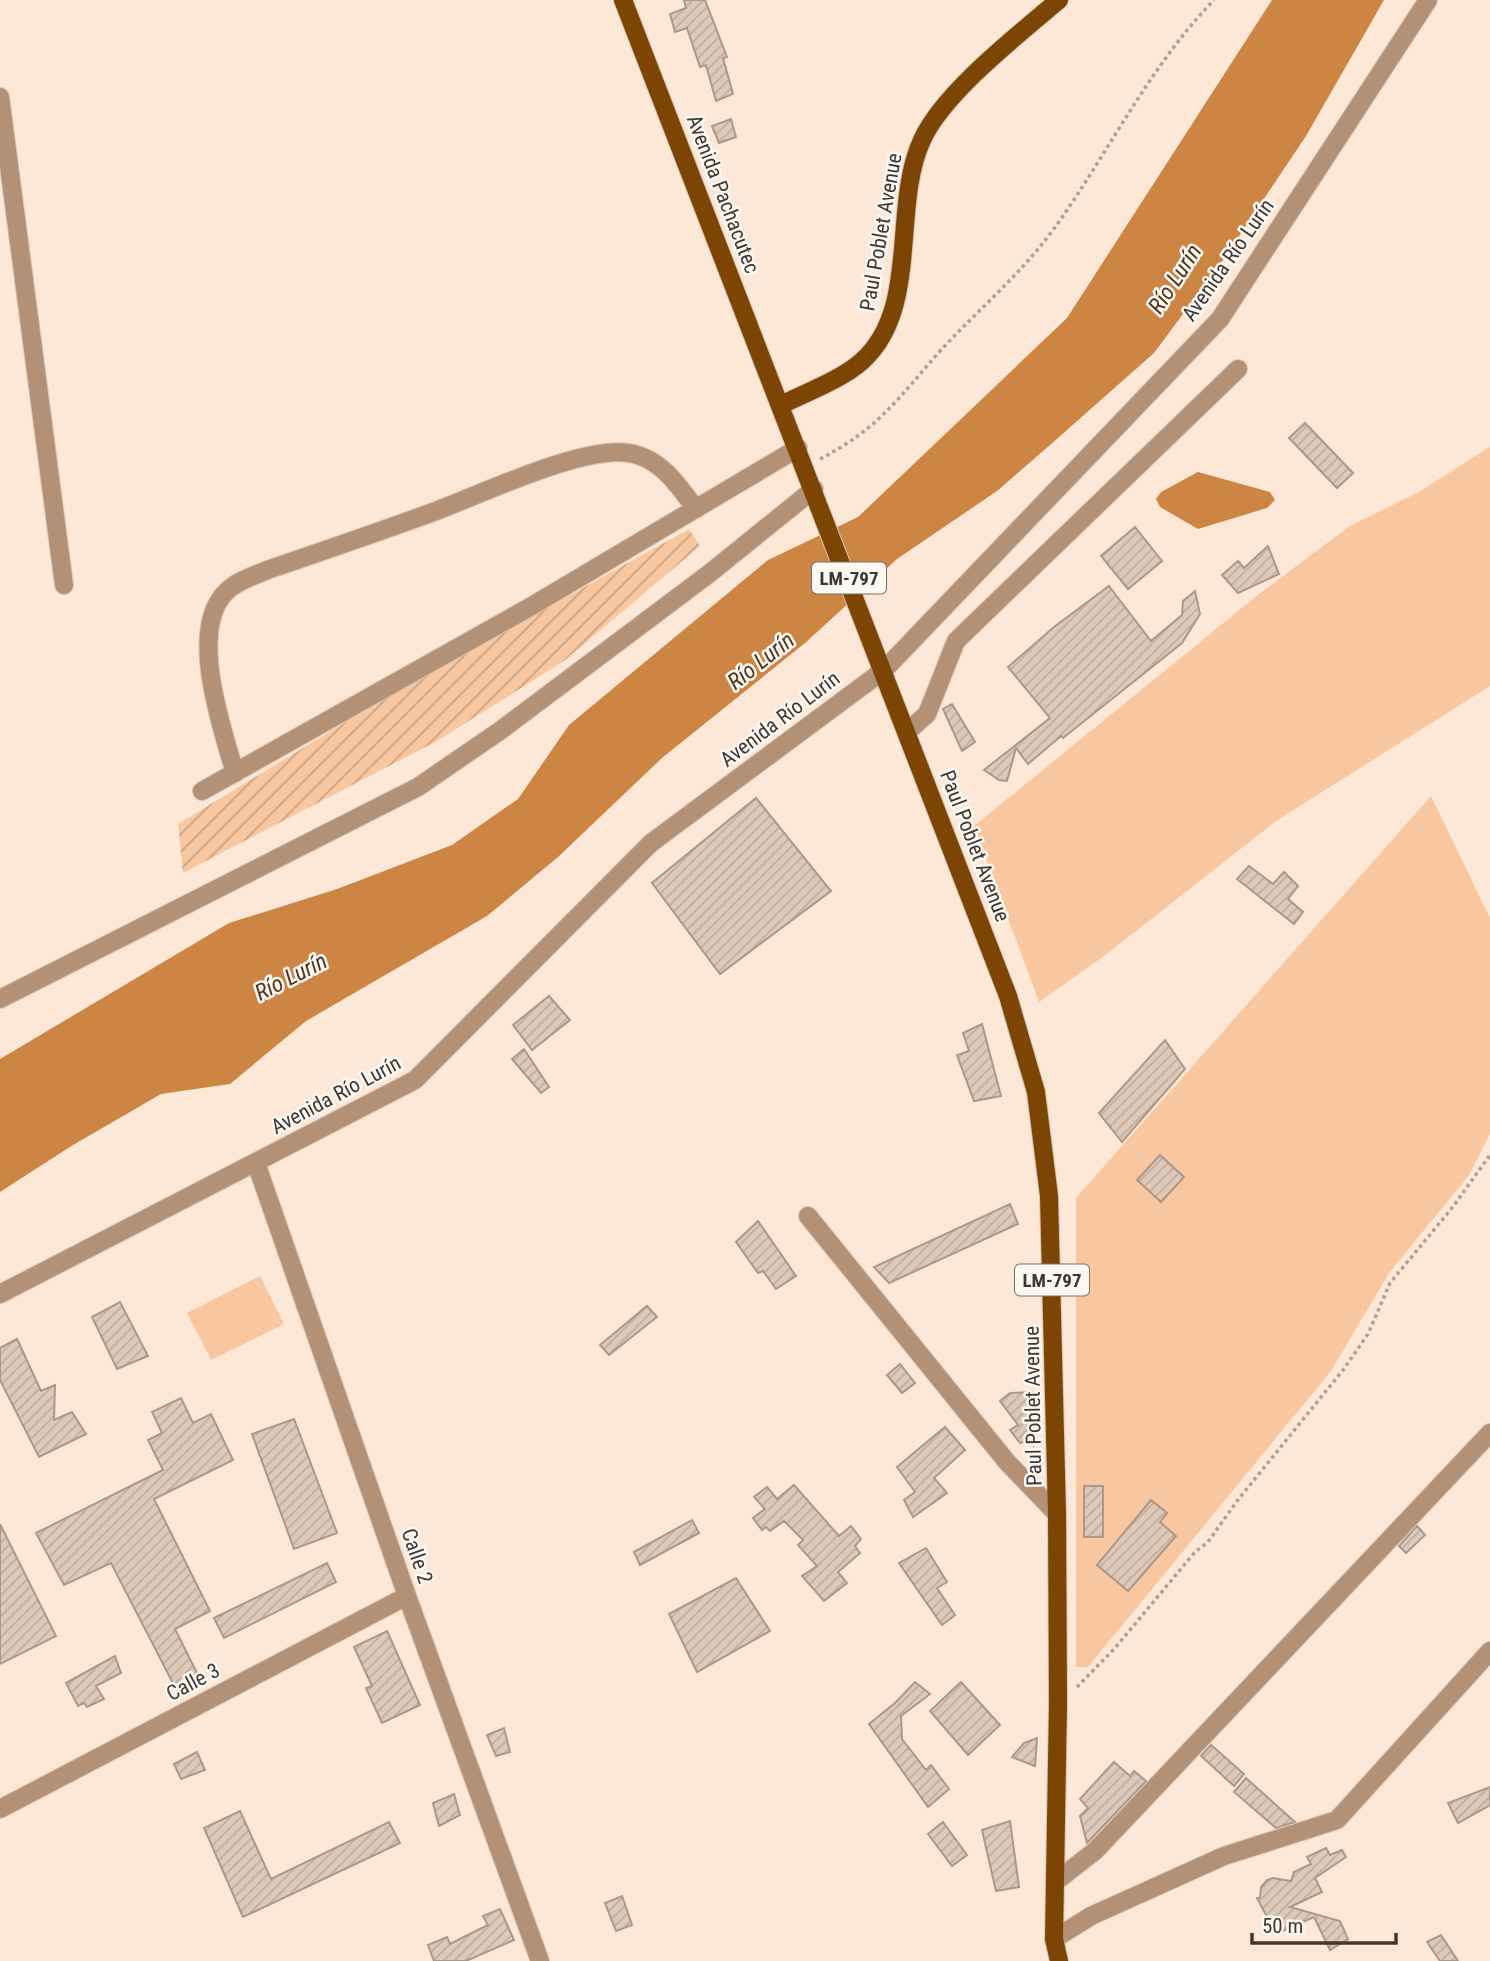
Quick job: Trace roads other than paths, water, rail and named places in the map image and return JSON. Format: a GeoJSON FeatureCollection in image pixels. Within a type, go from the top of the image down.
{"type":"FeatureCollection","features":[{"type":"Feature","properties":{"kind":"main road","name":"Avenida Pachacutec"},"geometry":{"type":"LineString","coordinates":[[623,0],[781,405]]}},
{"type":"Feature","properties":{"kind":"main road","name":"Paul Poblet Avenue"},"geometry":{"type":"LineString","coordinates":[[781,405],[861,362],[885,332],[901,273],[908,187],[922,139],[953,96],[1059,0]]}},
{"type":"Feature","properties":{"kind":"main road","name":"LM-797"},"geometry":{"type":"LineString","coordinates":[[781,405],[814,489]]}},
{"type":"Feature","properties":{"kind":"main road","name":"Paul Poblet Avenue"},"geometry":{"type":"LineString","coordinates":[[814,489],[1007,996],[1036,1091],[1049,1196],[1057,1514],[1058,1703],[1054,1939],[1059,1961]]}},
{"type":"Feature","properties":{"kind":"main road","name":"Paul Poblet Avenue"},"geometry":{"type":"LineString","coordinates":[[1045,1961],[1054,1939]]}},
{"type":"Feature","properties":{"kind":"street","name":"Avenida Río Lurín"},"geometry":{"type":"LineString","coordinates":[[0,1294],[415,1080],[651,843],[884,670],[1220,319],[1428,0]]}},
{"type":"Feature","properties":{"kind":"street"},"geometry":{"type":"LineString","coordinates":[[0,97],[64,585]]}},
{"type":"Feature","properties":{"kind":"street"},"geometry":{"type":"LineString","coordinates":[[907,732],[927,714],[940,686],[949,651],[956,641],[1238,369]]}},
{"type":"Feature","properties":{"kind":"street"},"geometry":{"type":"LineString","coordinates":[[202,791],[520,613],[798,448]]}},
{"type":"Feature","properties":{"kind":"street"},"geometry":{"type":"LineString","coordinates":[[235,773],[214,699],[207,647],[216,606],[233,585],[270,569],[536,473],[603,452],[625,452],[656,463],[672,477],[696,509]]}},
{"type":"Feature","properties":{"kind":"street"},"geometry":{"type":"LineString","coordinates":[[0,999],[418,787],[501,730],[710,573],[814,489]]}},
{"type":"Feature","properties":{"kind":"street","name":"Calle 2"},"geometry":{"type":"LineString","coordinates":[[256,1163],[407,1596],[540,1961]]}},
{"type":"Feature","properties":{"kind":"street"},"geometry":{"type":"LineString","coordinates":[[808,1216],[1007,1462],[1057,1514]]}},
{"type":"Feature","properties":{"kind":"street"},"geometry":{"type":"LineString","coordinates":[[1055,1882],[1095,1851],[1490,1433]]}},
{"type":"Feature","properties":{"kind":"street","name":"Calle 3"},"geometry":{"type":"LineString","coordinates":[[0,1809],[407,1596]]}},
{"type":"Feature","properties":{"kind":"street"},"geometry":{"type":"LineString","coordinates":[[1054,1939],[1091,1916],[1212,1861],[1337,1820],[1490,1651]]}},
{"type":"Feature","properties":{"kind":"water","name":"Río Lurín"},"geometry":{"type":"Polygon","coordinates":[[[1272,0],[1384,0],[1306,136],[1223,260],[1154,353],[997,491],[897,559],[805,643],[662,758],[558,857],[487,916],[306,1021],[230,1084],[161,1094],[73,1145],[0,1192],[0,1059],[229,923],[337,889],[452,845],[518,799],[569,725],[768,560],[858,517],[1067,318],[1272,0]]]}},
{"type":"Feature","properties":{"kind":"water"},"geometry":{"type":"Polygon","coordinates":[[[1198,472],[1270,492],[1275,500],[1267,508],[1198,529],[1160,507],[1156,499],[1161,492],[1198,472]]]}}]}
